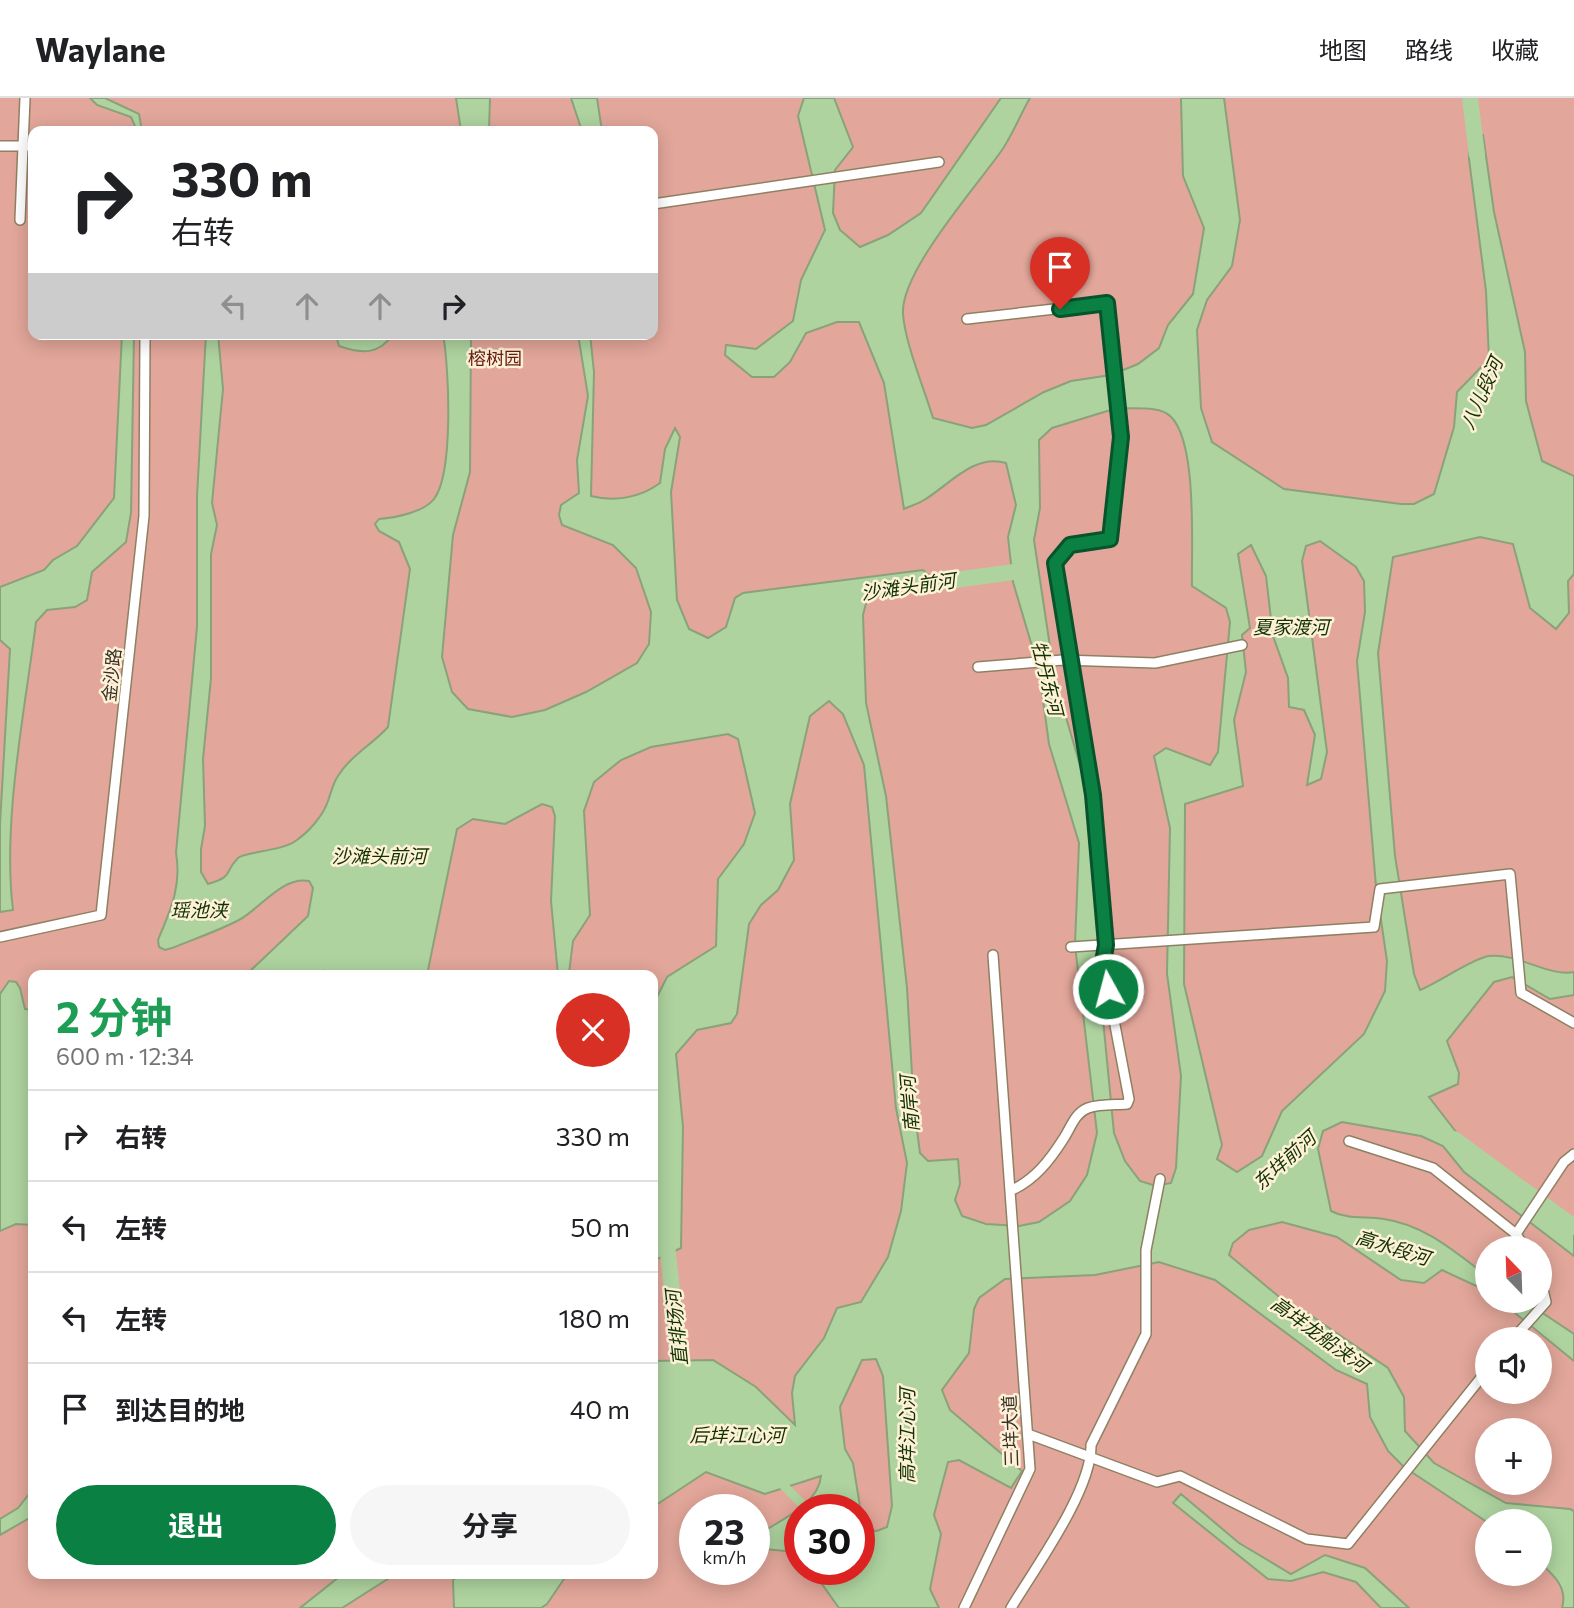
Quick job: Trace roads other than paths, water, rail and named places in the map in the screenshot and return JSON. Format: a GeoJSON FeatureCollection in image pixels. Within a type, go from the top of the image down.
{"type":"FeatureCollection","features":[{"type":"Feature","properties":{"kind":"street"},"geometry":{"type":"LineString","coordinates":[[20,220],[28,146],[25,98]]}},
{"type":"Feature","properties":{"kind":"street"},"geometry":{"type":"LineString","coordinates":[[0,145],[28,146]]}},
{"type":"Feature","properties":{"kind":"street"},"geometry":{"type":"LineString","coordinates":[[658,203],[939,163]]}},
{"type":"Feature","properties":{"kind":"street"},"geometry":{"type":"LineString","coordinates":[[967,319],[1107,303],[1121,437],[1110,539],[1070,545],[1055,563],[1067,660],[1093,795],[1106,945],[1103,962],[1129,1099],[1127,1104],[1088,1108],[1075,1118],[1037,1174],[1010,1191],[993,955]]}},
{"type":"Feature","properties":{"kind":"street","name":"金沙路"},"geometry":{"type":"LineString","coordinates":[[0,937],[102,915],[144,516],[145,340]]}},
{"type":"Feature","properties":{"kind":"street"},"geometry":{"type":"LineString","coordinates":[[978,667],[1067,660],[1155,663],[1242,645]]}},
{"type":"Feature","properties":{"kind":"street"},"geometry":{"type":"LineString","coordinates":[[1071,947],[1374,927],[1380,889],[1510,874],[1521,993],[1574,1023]]}},
{"type":"Feature","properties":{"kind":"street"},"geometry":{"type":"LineString","coordinates":[[1349,1141],[1433,1168],[1518,1231],[1520,1236]]}},
{"type":"Feature","properties":{"kind":"street"},"geometry":{"type":"LineString","coordinates":[[1518,1231],[1564,1162],[1574,1154]]}},
{"type":"Feature","properties":{"kind":"street"},"geometry":{"type":"LineString","coordinates":[[1011,1608],[1085,1481],[1092,1458],[1091,1445],[1146,1335],[1146,1249],[1159,1182]]}},
{"type":"Feature","properties":{"kind":"street","name":"三垟大道"},"geometry":{"type":"LineString","coordinates":[[964,1608],[1030,1469],[1010,1191]]}},
{"type":"Feature","properties":{"kind":"street"},"geometry":{"type":"LineString","coordinates":[[1524,1327],[1536,1313]]}},
{"type":"Feature","properties":{"kind":"street"},"geometry":{"type":"LineString","coordinates":[[1028,1434],[1157,1482],[1180,1476],[1307,1539],[1348,1544],[1475,1385]]}},
{"type":"Feature","properties":{"kind":"water"},"geometry":{"type":"Polygon","coordinates":[[[90,98],[105,98],[139,114],[141,126],[135,126],[131,117],[97,105],[90,98]]]}},
{"type":"Feature","properties":{"kind":"water"},"geometry":{"type":"Polygon","coordinates":[[[456,98],[490,98],[489,126],[460,126],[456,98]]]}},
{"type":"Feature","properties":{"kind":"water"},"geometry":{"type":"Polygon","coordinates":[[[571,98],[597,98],[601,126],[580,126],[571,98]]]}},
{"type":"Feature","properties":{"kind":"water"},"geometry":{"type":"Polygon","coordinates":[[[804,98],[834,98],[853,147],[835,170],[833,213],[840,230],[860,247],[888,235],[921,213],[1001,98],[1030,98],[1002,150],[926,253],[905,296],[904,326],[933,418],[972,428],[986,425],[1044,392],[1071,381],[1111,375],[1138,364],[1159,348],[1168,325],[1193,294],[1204,228],[1183,176],[1181,98],[1224,98],[1240,220],[1232,266],[1207,300],[1197,330],[1201,408],[1212,442],[1284,489],[1414,504],[1434,494],[1454,427],[1457,392],[1489,359],[1486,291],[1469,159],[1470,136],[1483,135],[1494,212],[1525,352],[1526,401],[1542,461],[1574,476],[1574,574],[1568,581],[1569,613],[1556,629],[1530,608],[1513,544],[1480,537],[1393,557],[1378,653],[1395,856],[1414,974],[1420,990],[1474,961],[1489,956],[1511,958],[1564,973],[1574,972],[1574,995],[1550,999],[1512,977],[1494,982],[1447,1041],[1459,1073],[1458,1084],[1429,1097],[1484,1168],[1574,1224],[1574,1256],[1552,1239],[1552,1236],[1548,1236],[1464,1172],[1443,1146],[1421,1136],[1342,1122],[1323,1131],[1318,1149],[1331,1211],[1344,1216],[1399,1222],[1426,1233],[1475,1267],[1475,1285],[1442,1270],[1424,1283],[1401,1280],[1337,1237],[1282,1222],[1249,1230],[1233,1243],[1229,1255],[1290,1306],[1301,1309],[1388,1368],[1404,1397],[1405,1431],[1434,1463],[1475,1486],[1475,1495],[1492,1495],[1506,1503],[1574,1511],[1574,1608],[1562,1608],[1563,1594],[1552,1574],[1552,1509],[1475,1509],[1475,1514],[1404,1467],[1388,1451],[1370,1417],[1367,1384],[1336,1370],[1215,1280],[1159,1262],[1095,1275],[1005,1279],[979,1298],[974,1309],[969,1353],[942,1390],[950,1410],[1022,1471],[1011,1488],[959,1460],[948,1462],[934,1515],[941,1534],[930,1589],[939,1608],[839,1608],[823,1585],[875,1585],[875,1531],[887,1527],[892,1506],[883,1376],[876,1359],[862,1360],[840,1407],[845,1449],[853,1463],[858,1494],[814,1494],[821,1476],[765,1494],[706,1472],[658,1504],[658,1361],[713,1360],[756,1387],[795,1425],[792,1393],[795,1376],[824,1338],[837,1308],[861,1302],[888,1257],[901,1211],[907,1163],[896,1108],[864,765],[843,714],[829,701],[810,716],[790,804],[794,860],[778,890],[761,905],[749,924],[737,1014],[731,1023],[697,1030],[676,1054],[683,1127],[681,1248],[658,1259],[658,995],[667,977],[716,946],[718,879],[744,844],[755,813],[738,739],[728,734],[651,747],[621,760],[594,782],[584,811],[590,915],[573,941],[569,970],[558,970],[551,901],[555,816],[552,807],[542,804],[505,824],[473,819],[457,829],[428,970],[251,970],[308,916],[313,888],[309,881],[290,883],[247,915],[223,928],[172,948],[165,950],[159,947],[158,940],[176,887],[176,853],[197,627],[197,496],[206,340],[219,340],[223,389],[212,503],[217,525],[211,554],[211,678],[203,759],[205,826],[201,872],[208,884],[225,876],[238,858],[288,845],[305,834],[323,812],[343,769],[388,727],[410,569],[399,542],[379,531],[375,524],[379,519],[401,516],[429,504],[440,486],[445,467],[448,419],[444,340],[471,340],[470,472],[453,535],[442,657],[452,692],[468,709],[512,717],[545,710],[586,692],[637,663],[649,644],[651,612],[636,568],[613,545],[562,525],[559,515],[561,505],[579,493],[577,460],[588,396],[579,340],[591,340],[594,372],[591,496],[609,499],[627,497],[660,483],[665,449],[675,428],[680,437],[671,492],[677,600],[689,629],[708,638],[726,627],[735,598],[743,593],[923,570],[944,588],[875,597],[866,603],[863,615],[866,703],[886,796],[907,988],[914,1108],[920,1153],[928,1161],[958,1159],[960,1184],[955,1200],[962,1216],[986,1224],[1019,1226],[1039,1222],[1070,1201],[1087,1175],[1097,1133],[1075,945],[1079,843],[1049,744],[1039,670],[1013,582],[1008,537],[1016,505],[1006,463],[994,461],[972,467],[924,500],[904,509],[884,383],[859,322],[837,322],[806,333],[790,362],[774,377],[752,377],[725,355],[726,345],[756,349],[793,321],[801,280],[825,230],[798,116],[804,98]],[[1117,408],[1052,428],[1039,440],[1040,508],[1034,540],[1055,680],[1097,823],[1099,978],[1114,1133],[1125,1161],[1140,1181],[1156,1186],[1171,1183],[1176,1168],[1181,1076],[1167,974],[1170,828],[1154,756],[1166,748],[1210,765],[1218,752],[1230,622],[1226,608],[1192,586],[1191,493],[1184,443],[1177,424],[1161,411],[1117,408]],[[1320,541],[1306,546],[1302,561],[1327,752],[1321,779],[1307,785],[1315,735],[1304,710],[1289,707],[1288,678],[1273,636],[1266,576],[1251,545],[1238,554],[1250,628],[1242,635],[1246,672],[1234,720],[1243,786],[1185,804],[1184,984],[1222,1145],[1217,1159],[1237,1172],[1262,1156],[1282,1111],[1364,1034],[1385,991],[1387,961],[1376,886],[1357,661],[1365,612],[1364,581],[1356,567],[1320,541]]]}},
{"type":"Feature","properties":{"kind":"water"},"geometry":{"type":"Polygon","coordinates":[[[122,340],[134,340],[131,513],[126,542],[92,572],[87,600],[75,607],[47,610],[36,622],[21,729],[10,840],[13,910],[0,912],[0,824],[10,649],[0,640],[0,587],[44,570],[53,560],[77,546],[114,498],[122,340]]]}},
{"type":"Feature","properties":{"kind":"water"},"geometry":{"type":"Polygon","coordinates":[[[337,340],[389,340],[369,351],[339,346],[337,340]]]}},
{"type":"Feature","properties":{"kind":"water"},"geometry":{"type":"Polygon","coordinates":[[[9,981],[16,982],[25,1009],[28,1009],[28,1225],[16,1224],[0,1231],[0,994],[9,981]]]}},
{"type":"Feature","properties":{"kind":"water"},"geometry":{"type":"Polygon","coordinates":[[[1515,1313],[1542,1313],[1574,1334],[1574,1361],[1552,1343],[1552,1327],[1532,1327],[1515,1313]]]}},
{"type":"Feature","properties":{"kind":"water"},"geometry":{"type":"Polygon","coordinates":[[[1181,1494],[1239,1543],[1291,1574],[1325,1555],[1365,1568],[1409,1608],[1381,1608],[1356,1582],[1323,1572],[1291,1581],[1268,1579],[1173,1503],[1181,1494]]]}},
{"type":"Feature","properties":{"kind":"water"},"geometry":{"type":"Polygon","coordinates":[[[28,1495],[28,1519],[0,1535],[0,1519],[18,1508],[28,1495]]]}},
{"type":"Feature","properties":{"kind":"water"},"geometry":{"type":"Polygon","coordinates":[[[784,1519],[784,1551],[770,1550],[770,1528],[784,1519]]]}},
{"type":"Feature","properties":{"kind":"water"},"geometry":{"type":"Polygon","coordinates":[[[336,1579],[388,1579],[342,1608],[300,1608],[336,1579]]]}},
{"type":"Feature","properties":{"kind":"water"},"geometry":{"type":"Polygon","coordinates":[[[564,1579],[547,1604],[541,1608],[454,1608],[453,1580],[564,1579]]]}},
{"type":"Feature","properties":{"kind":"waterway","name":"八儿段河"},"geometry":{"type":"LineString","coordinates":[[1470,98],[1477,155]]}},
{"type":"Feature","properties":{"kind":"waterway","name":"沙滩头前河"},"geometry":{"type":"LineString","coordinates":[[918,585],[1028,570]]}},
{"type":"Feature","properties":{"kind":"waterway","name":"高水段河"},"geometry":{"type":"LineString","coordinates":[[1454,1139],[1574,1227]]}},
{"type":"Feature","properties":{"kind":"waterway","name":"直排场河"},"geometry":{"type":"LineString","coordinates":[[658,1398],[682,1383],[666,1235]]}},
{"type":"Feature","properties":{"kind":"waterway"},"geometry":{"type":"LineString","coordinates":[[777,1479],[792,1494]]}},
{"type":"Feature","properties":{"kind":"park label","name":"榕树园"},"geometry":{"type":"Point","coordinates":[495,358]}},
{"type":"Feature","properties":{"kind":"water label","name":"夏家渡河"},"geometry":{"type":"Point","coordinates":[1291,626]}},
{"type":"Feature","properties":{"kind":"water label","name":"牡丹东河"},"geometry":{"type":"Point","coordinates":[1048,678]}},
{"type":"Feature","properties":{"kind":"water label","name":"瑶池浃"},"geometry":{"type":"Point","coordinates":[199,909]}},
{"type":"Feature","properties":{"kind":"water label","name":"南岸河"},"geometry":{"type":"Point","coordinates":[909,1104]}},
{"type":"Feature","properties":{"kind":"water label","name":"东垟前河"},"geometry":{"type":"Point","coordinates":[1284,1160]}},
{"type":"Feature","properties":{"kind":"water label","name":"高垟龙船浃河"},"geometry":{"type":"Point","coordinates":[1320,1334]}},
{"type":"Feature","properties":{"kind":"water label","name":"后垟江心河"},"geometry":{"type":"Point","coordinates":[737,1434]}},
{"type":"Feature","properties":{"kind":"water label","name":"高垟江心河"},"geometry":{"type":"Point","coordinates":[906,1436]}}]}
